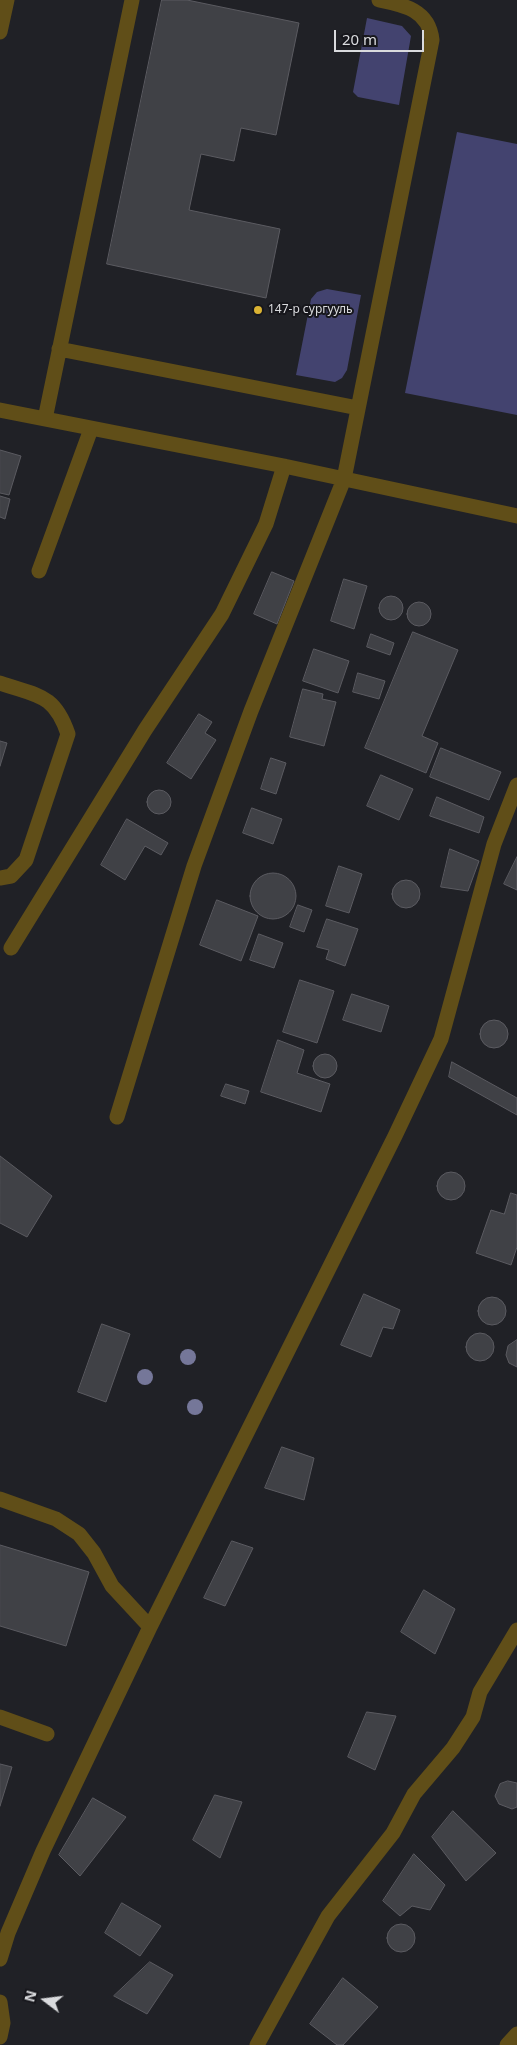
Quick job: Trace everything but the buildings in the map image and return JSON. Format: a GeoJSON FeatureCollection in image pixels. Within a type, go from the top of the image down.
{"type":"FeatureCollection","features":[{"type":"Feature","properties":{"kind":"street"},"geometry":{"type":"LineString","coordinates":[[0,32],[7,0]]}},
{"type":"Feature","properties":{"kind":"street"},"geometry":{"type":"LineString","coordinates":[[45,419],[132,0]]}},
{"type":"Feature","properties":{"kind":"street"},"geometry":{"type":"LineString","coordinates":[[117,1117],[194,866],[251,711],[344,479],[432,40],[428,26],[418,12],[404,5],[379,0]]}},
{"type":"Feature","properties":{"kind":"street"},"geometry":{"type":"LineString","coordinates":[[59,349],[358,408]]}},
{"type":"Feature","properties":{"kind":"street"},"geometry":{"type":"LineString","coordinates":[[0,410],[284,466],[515,519]]}},
{"type":"Feature","properties":{"kind":"street"},"geometry":{"type":"LineString","coordinates":[[39,571],[91,429]]}},
{"type":"Feature","properties":{"kind":"street"},"geometry":{"type":"LineString","coordinates":[[11,948],[146,730],[222,614],[266,524],[284,466]]}},
{"type":"Feature","properties":{"kind":"street"},"geometry":{"type":"LineString","coordinates":[[0,683],[47,699],[62,716],[68,734],[26,860],[11,876],[0,878]]}},
{"type":"Feature","properties":{"kind":"street"},"geometry":{"type":"LineString","coordinates":[[0,1959],[8,1933],[43,1851],[150,1627],[395,1136],[441,1038],[494,844],[517,785]]}},
{"type":"Feature","properties":{"kind":"street"},"geometry":{"type":"LineString","coordinates":[[0,1500],[56,1519],[79,1534],[94,1553],[112,1586],[150,1627]]}},
{"type":"Feature","properties":{"kind":"street"},"geometry":{"type":"LineString","coordinates":[[256,2045],[328,1916],[393,1833],[414,1794],[452,1748],[473,1717],[480,1692],[517,1630]]}},
{"type":"Feature","properties":{"kind":"street"},"geometry":{"type":"LineString","coordinates":[[0,1717],[47,1734]]}},
{"type":"Feature","properties":{"kind":"street"},"geometry":{"type":"LineString","coordinates":[[0,2002],[3,2023],[0,2037]]}},
{"type":"Feature","properties":{"kind":"street"},"geometry":{"type":"LineString","coordinates":[[507,2045],[517,2034]]}},
{"type":"Feature","properties":{"kind":"shaded area"},"geometry":{"type":"Polygon","coordinates":[[[367,18],[402,26],[411,36],[399,105],[358,97],[353,92],[367,18]]]}},
{"type":"Feature","properties":{"kind":"shaded area"},"geometry":{"type":"Polygon","coordinates":[[[457,132],[517,144],[517,415],[405,393],[457,132]]]}},
{"type":"Feature","properties":{"kind":"shaded area"},"geometry":{"type":"Polygon","coordinates":[[[327,289],[361,295],[347,370],[342,378],[335,382],[296,375],[311,299],[317,292],[327,289]]]}},
{"type":"Feature","properties":{"kind":"place","name":"147-р сургууль"},"geometry":{"type":"Point","coordinates":[258,310]}}]}
